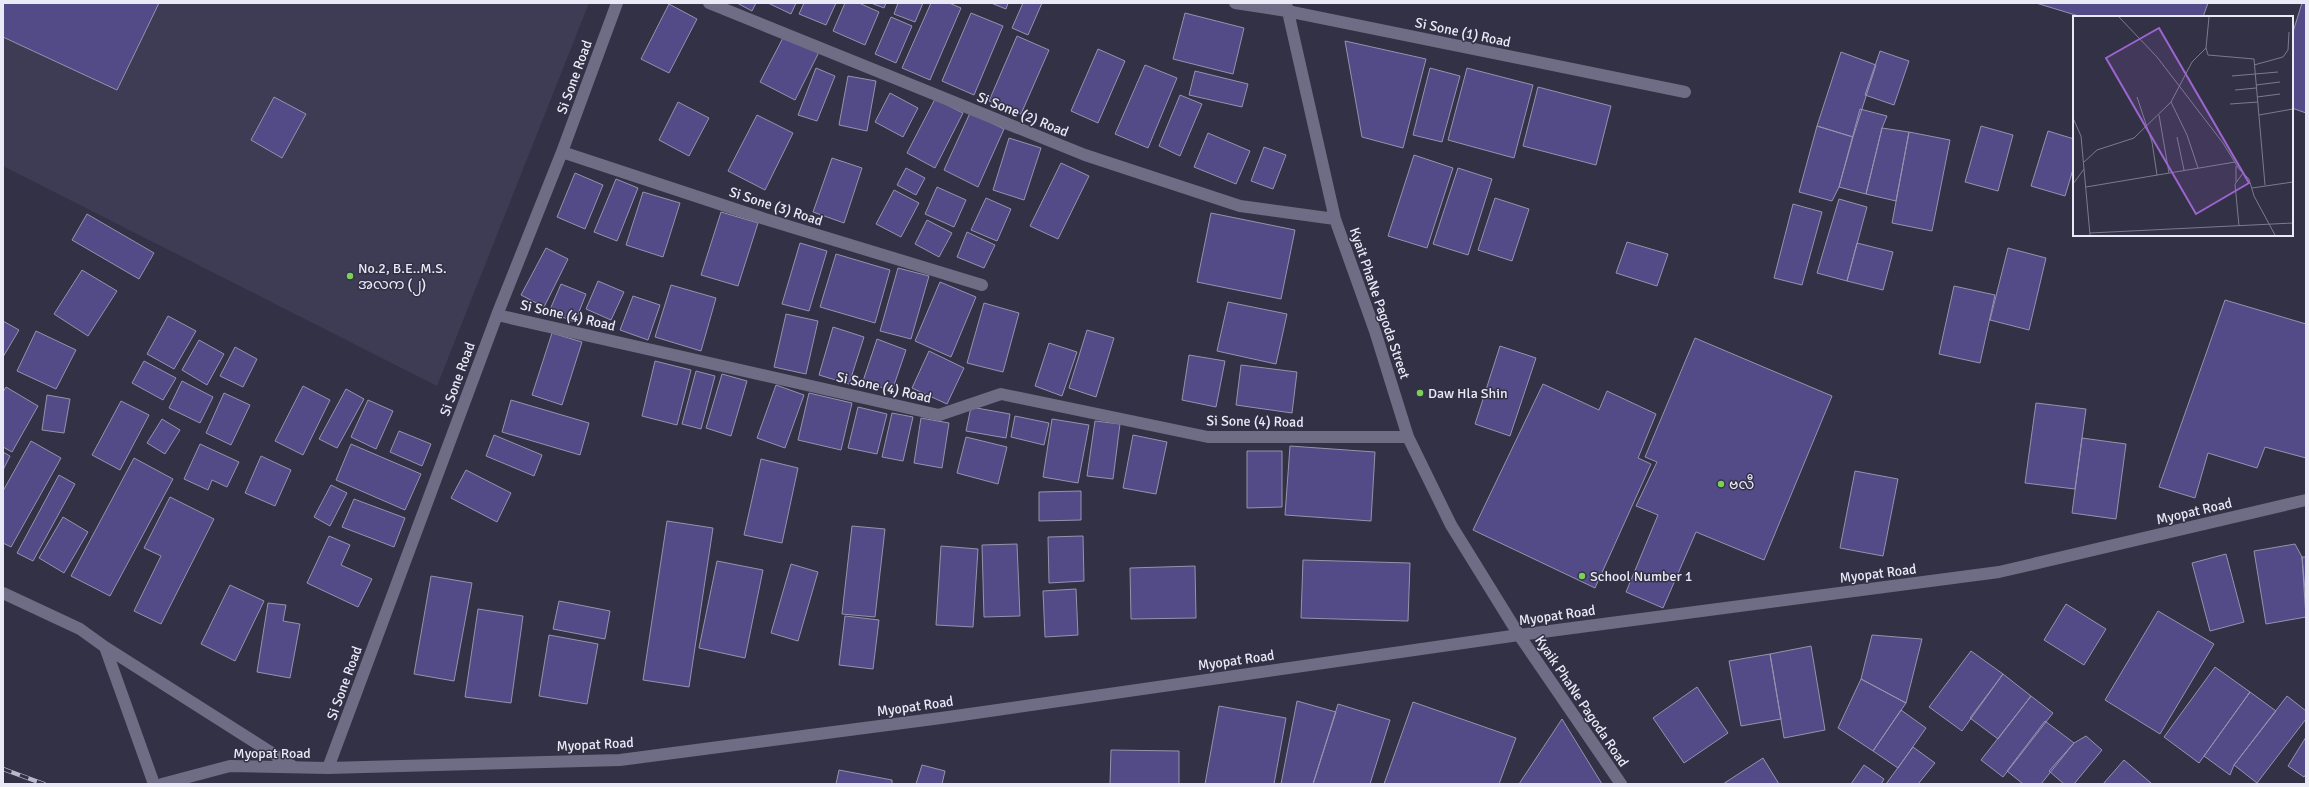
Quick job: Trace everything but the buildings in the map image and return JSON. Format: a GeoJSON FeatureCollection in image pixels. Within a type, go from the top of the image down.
{"type":"FeatureCollection","features":[{"type":"Feature","properties":{"kind":"street","name":"Si Sone Road"},"geometry":{"type":"LineString","coordinates":[[328,768],[497,315],[562,152],[617,3]]}},
{"type":"Feature","properties":{"kind":"street","name":"Si Sone (2) Road"},"geometry":{"type":"LineString","coordinates":[[709,3],[1085,155],[1240,206],[1335,219]]}},
{"type":"Feature","properties":{"kind":"street","name":"Si Sone (1) Road"},"geometry":{"type":"LineString","coordinates":[[1235,3],[1286,7],[1685,92]]}},
{"type":"Feature","properties":{"kind":"street","name":"Kyait PhaNe Pagoda Street"},"geometry":{"type":"LineString","coordinates":[[1286,7],[1335,219],[1375,331],[1408,436],[1451,525],[1519,635]]}},
{"type":"Feature","properties":{"kind":"street","name":"Si Sone (3) Road"},"geometry":{"type":"LineString","coordinates":[[562,152],[765,219],[982,286]]}},
{"type":"Feature","properties":{"kind":"street","name":"Si Sone (4) Road"},"geometry":{"type":"LineString","coordinates":[[497,315],[939,415],[1001,394],[1208,438],[1408,436]]}},
{"type":"Feature","properties":{"kind":"street","name":"Myopat Road"},"geometry":{"type":"LineString","coordinates":[[162,784],[230,766],[328,768],[620,760],[934,719],[1519,635],[1999,572],[2306,500]]}},
{"type":"Feature","properties":{"kind":"street"},"geometry":{"type":"LineString","coordinates":[[3,594],[80,629],[105,647],[294,767]]}},
{"type":"Feature","properties":{"kind":"street","name":"Kyaik PhaNe Pagoda Road"},"geometry":{"type":"LineString","coordinates":[[1519,635],[1621,784]]}},
{"type":"Feature","properties":{"kind":"street"},"geometry":{"type":"LineString","coordinates":[[105,647],[154,784]]}},
{"type":"Feature","properties":{"kind":"shaded area","name":"No.2, B.E..M.S. အလက (၂)"},"geometry":{"type":"Polygon","coordinates":[[[3,3],[589,3],[437,386],[3,166],[3,3]]]}},
{"type":"Feature","properties":{"kind":"railway"},"geometry":{"type":"LineString","coordinates":[[3,769],[44,784]]}},
{"type":"Feature","properties":{"kind":"place","name":"No.2, B.E..M.S. အလက (၂)"},"geometry":{"type":"Point","coordinates":[350,276]}},
{"type":"Feature","properties":{"kind":"place","name":"Daw Hla Shin"},"geometry":{"type":"Point","coordinates":[1420,393]}},
{"type":"Feature","properties":{"kind":"place","name":"ဗလီ"},"geometry":{"type":"Point","coordinates":[1721,484]}},
{"type":"Feature","properties":{"kind":"place","name":"School Number 1"},"geometry":{"type":"Point","coordinates":[1582,576]}}]}
